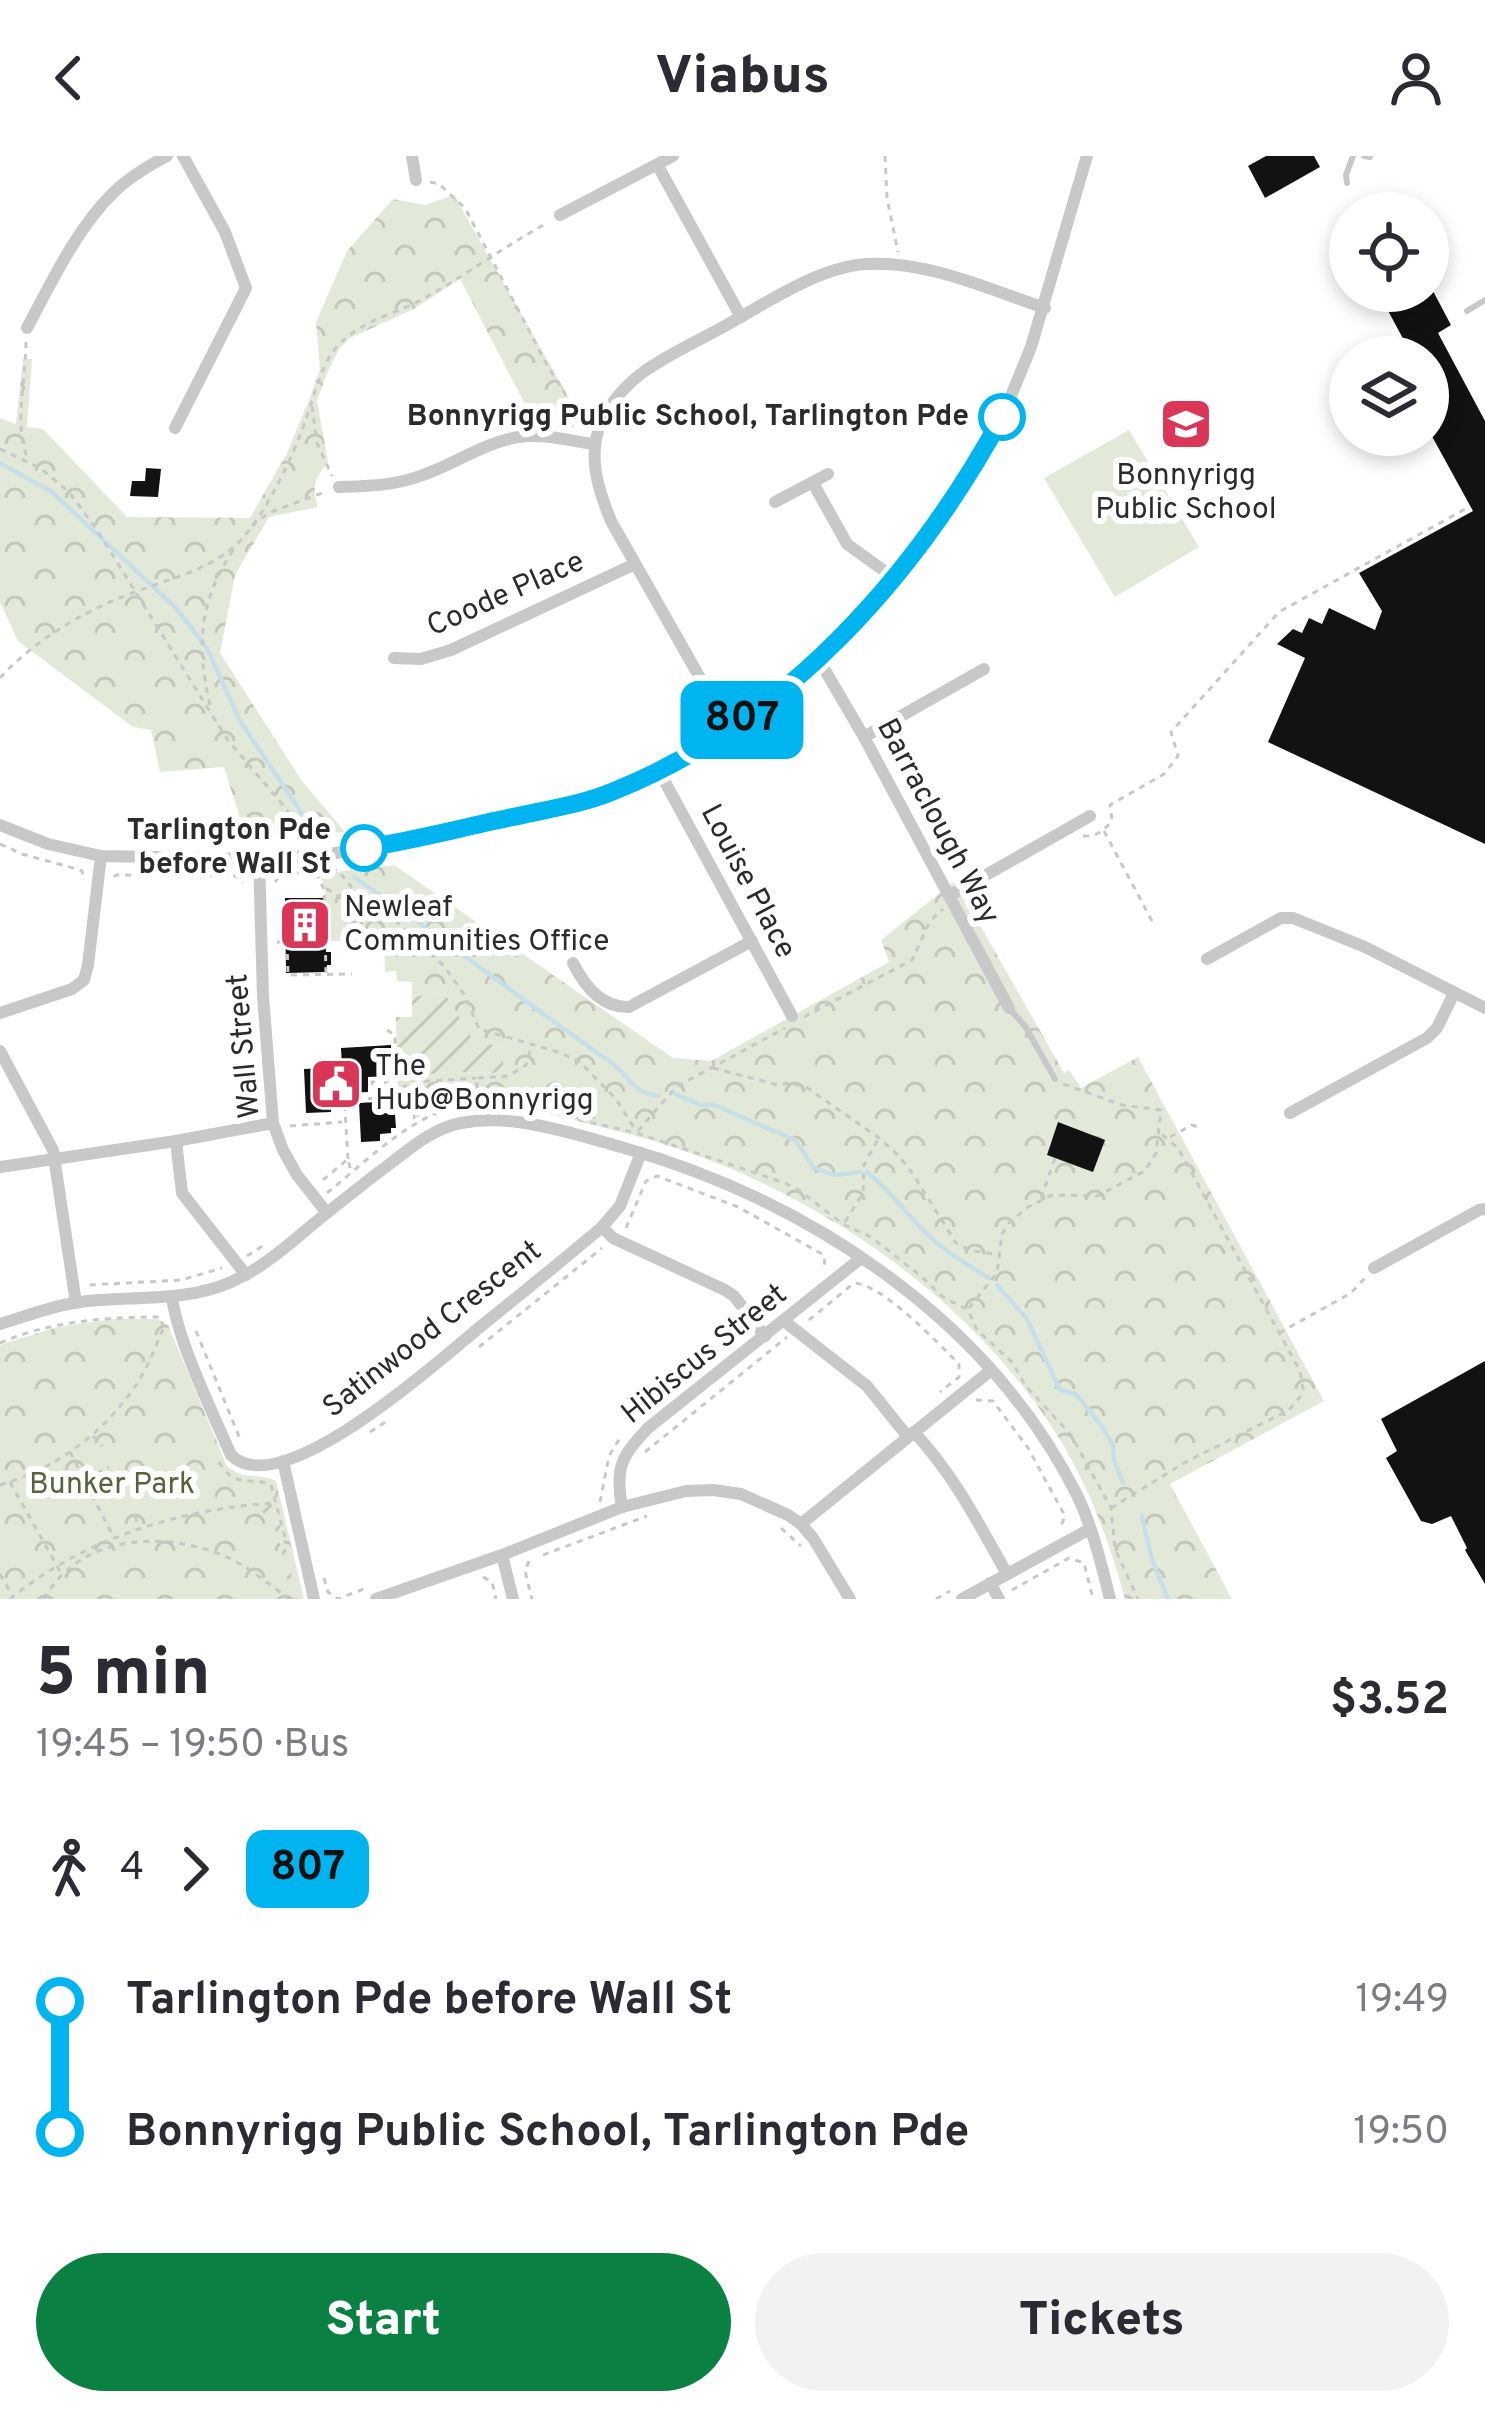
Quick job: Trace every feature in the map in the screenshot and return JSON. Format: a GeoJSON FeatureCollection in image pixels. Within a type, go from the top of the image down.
{"type":"FeatureCollection","features":[{"type":"Feature","properties":{"kind":"street"},"geometry":{"type":"LineString","coordinates":[[26,328],[91,219],[113,192],[167,156]]}},
{"type":"Feature","properties":{"kind":"street"},"geometry":{"type":"LineString","coordinates":[[175,428],[246,287],[225,232],[183,156]]}},
{"type":"Feature","properties":{"kind":"street"},"geometry":{"type":"LineString","coordinates":[[412,156],[416,180]]}},
{"type":"Feature","properties":{"kind":"street"},"geometry":{"type":"LineString","coordinates":[[560,215],[674,156]]}},
{"type":"Feature","properties":{"kind":"street"},"geometry":{"type":"LineString","coordinates":[[0,825],[48,844],[101,856],[259,859],[322,855],[610,793],[659,771],[729,729],[819,659],[894,578],[987,444],[1045,308],[1087,156]]}},
{"type":"Feature","properties":{"kind":"street"},"geometry":{"type":"LineString","coordinates":[[658,166],[741,317]]}},
{"type":"Feature","properties":{"kind":"street"},"geometry":{"type":"LineString","coordinates":[[729,729],[611,520],[596,484],[595,444],[608,410],[638,376],[821,275],[854,265],[901,265],[937,273],[1045,308]]}},
{"type":"Feature","properties":{"kind":"street"},"geometry":{"type":"LineString","coordinates":[[339,487],[388,486],[516,437],[595,444]]}},
{"type":"Feature","properties":{"kind":"street"},"geometry":{"type":"LineString","coordinates":[[775,502],[828,474]]}},
{"type":"Feature","properties":{"kind":"street"},"geometry":{"type":"LineString","coordinates":[[813,483],[848,544],[894,578]]}},
{"type":"Feature","properties":{"kind":"street","name":"Coode Place"},"geometry":{"type":"LineString","coordinates":[[394,658],[421,658],[451,650],[635,564]]}},
{"type":"Feature","properties":{"kind":"street","name":"Barraclough Way"},"geometry":{"type":"LineString","coordinates":[[819,659],[1010,1008]]}},
{"type":"Feature","properties":{"kind":"street"},"geometry":{"type":"LineString","coordinates":[[864,737],[984,669]]}},
{"type":"Feature","properties":{"kind":"street","name":"Louise Place"},"geometry":{"type":"LineString","coordinates":[[659,771],[792,1016]]}},
{"type":"Feature","properties":{"kind":"street"},"geometry":{"type":"LineString","coordinates":[[949,896],[1090,816]]}},
{"type":"Feature","properties":{"kind":"street"},"geometry":{"type":"LineString","coordinates":[[0,1012],[73,989],[84,980],[101,856]]}},
{"type":"Feature","properties":{"kind":"street","name":"Wall Street"},"geometry":{"type":"LineString","coordinates":[[259,859],[262,991],[273,1123],[283,1150],[327,1213]]}},
{"type":"Feature","properties":{"kind":"street"},"geometry":{"type":"LineString","coordinates":[[1207,959],[1280,918],[1293,918],[1365,947],[1485,1007]]}},
{"type":"Feature","properties":{"kind":"street"},"geometry":{"type":"LineString","coordinates":[[573,963],[584,985],[622,1009],[752,941]]}},
{"type":"Feature","properties":{"kind":"street"},"geometry":{"type":"LineString","coordinates":[[1290,1113],[1427,1038],[1454,993]]}},
{"type":"Feature","properties":{"kind":"street"},"geometry":{"type":"LineString","coordinates":[[0,1052],[53,1150],[76,1303]]}},
{"type":"Feature","properties":{"kind":"street"},"geometry":{"type":"LineString","coordinates":[[0,1324],[76,1303],[207,1291],[246,1275],[414,1145],[466,1122],[494,1119],[523,1124],[641,1153],[701,1174],[835,1239],[890,1277],[972,1348],[1020,1406],[1078,1499],[1110,1599]]}},
{"type":"Feature","properties":{"kind":"street"},"geometry":{"type":"LineString","coordinates":[[0,1167],[273,1123]]}},
{"type":"Feature","properties":{"kind":"street"},"geometry":{"type":"LineString","coordinates":[[176,1141],[182,1193],[246,1275]]}},
{"type":"Feature","properties":{"kind":"street","name":"Satinwood Crescent"},"geometry":{"type":"LineString","coordinates":[[283,1461],[382,1407],[602,1227],[620,1206],[641,1153]]}},
{"type":"Feature","properties":{"kind":"street"},"geometry":{"type":"LineString","coordinates":[[1374,1268],[1485,1209]]}},
{"type":"Feature","properties":{"kind":"street"},"geometry":{"type":"LineString","coordinates":[[602,1227],[613,1238],[734,1296],[765,1336]]}},
{"type":"Feature","properties":{"kind":"street","name":"Hibiscus Street"},"geometry":{"type":"LineString","coordinates":[[622,1507],[617,1478],[626,1452],[648,1428],[860,1259]]}},
{"type":"Feature","properties":{"kind":"street"},"geometry":{"type":"LineString","coordinates":[[172,1297],[190,1356],[231,1455],[247,1466],[283,1461],[314,1599]]}},
{"type":"Feature","properties":{"kind":"street"},"geometry":{"type":"LineString","coordinates":[[784,1321],[867,1386],[934,1454],[959,1488],[1006,1574]]}},
{"type":"Feature","properties":{"kind":"street"},"geometry":{"type":"LineString","coordinates":[[801,1524],[990,1370]]}},
{"type":"Feature","properties":{"kind":"street"},"geometry":{"type":"LineString","coordinates":[[376,1592],[502,1555],[622,1507],[686,1491],[713,1490],[741,1494],[801,1524],[850,1599]]}},
{"type":"Feature","properties":{"kind":"street"},"geometry":{"type":"LineString","coordinates":[[962,1599],[1088,1530]]}},
{"type":"Feature","properties":{"kind":"street"},"geometry":{"type":"LineString","coordinates":[[502,1555],[513,1599]]}},
{"type":"Feature","properties":{"kind":"street"},"geometry":{"type":"LineString","coordinates":[[990,1583],[998,1598]]}},
{"type":"Feature","properties":{"kind":"lane"},"geometry":{"type":"LineString","coordinates":[[1347,183],[1353,156]]}},
{"type":"Feature","properties":{"kind":"lane"},"geometry":{"type":"LineString","coordinates":[[1467,310],[1485,300]]}},
{"type":"Feature","properties":{"kind":"lane"},"geometry":{"type":"LineString","coordinates":[[1010,1008],[1054,1079]]}},
{"type":"Feature","properties":{"kind":"path"},"geometry":{"type":"LineString","coordinates":[[885,156],[886,198],[901,265]]}},
{"type":"Feature","properties":{"kind":"path"},"geometry":{"type":"LineString","coordinates":[[416,180],[439,184],[460,201],[567,397],[573,441]]}},
{"type":"Feature","properties":{"kind":"path"},"geometry":{"type":"LineString","coordinates":[[212,712],[201,663],[204,614],[220,568],[278,483],[299,440],[320,376],[342,341],[375,320],[427,298],[560,215]]}},
{"type":"Feature","properties":{"kind":"path"},"geometry":{"type":"LineString","coordinates":[[26,328],[21,424],[28,461]]}},
{"type":"Feature","properties":{"kind":"path"},"geometry":{"type":"LineString","coordinates":[[246,531],[268,513],[339,487],[317,443],[315,392]]}},
{"type":"Feature","properties":{"kind":"path"},"geometry":{"type":"LineString","coordinates":[[0,449],[28,461],[69,492],[227,739],[293,818],[304,839]]}},
{"type":"Feature","properties":{"kind":"path"},"geometry":{"type":"LineString","coordinates":[[1081,836],[1104,830],[1112,821],[1110,806],[1164,774],[1178,756],[1171,732],[1279,612],[1467,508]]}},
{"type":"Feature","properties":{"kind":"path"},"geometry":{"type":"LineString","coordinates":[[0,678],[68,623],[197,568],[237,543]]}},
{"type":"Feature","properties":{"kind":"path"},"geometry":{"type":"LineString","coordinates":[[1104,830],[1152,921]]}},
{"type":"Feature","properties":{"kind":"path"},"geometry":{"type":"LineString","coordinates":[[0,844],[77,868],[84,881]]}},
{"type":"Feature","properties":{"kind":"path"},"geometry":{"type":"LineString","coordinates":[[274,882],[281,874],[338,870],[353,889],[385,911],[444,966],[465,996],[479,1030],[579,1060],[616,1099],[637,1133]]}},
{"type":"Feature","properties":{"kind":"path"},"geometry":{"type":"LineString","coordinates":[[315,872],[325,889],[348,903]]}},
{"type":"Feature","properties":{"kind":"path"},"geometry":{"type":"LineString","coordinates":[[111,882],[116,874],[236,876],[243,883]]}},
{"type":"Feature","properties":{"kind":"path"},"geometry":{"type":"LineString","coordinates":[[325,889],[326,975]]}},
{"type":"Feature","properties":{"kind":"path"},"geometry":{"type":"LineString","coordinates":[[278,942],[289,942],[288,975],[352,974]]}},
{"type":"Feature","properties":{"kind":"path"},"geometry":{"type":"LineString","coordinates":[[385,1096],[395,1036],[387,1030]]}},
{"type":"Feature","properties":{"kind":"path"},"geometry":{"type":"LineString","coordinates":[[351,1172],[344,1097],[385,1096],[414,1082],[508,1076],[526,1065],[532,1045]]}},
{"type":"Feature","properties":{"kind":"path"},"geometry":{"type":"LineString","coordinates":[[711,1068],[806,1087],[899,1156],[956,1243],[999,1256]]}},
{"type":"Feature","properties":{"kind":"path"},"geometry":{"type":"LineString","coordinates":[[476,1078],[480,1102]]}},
{"type":"Feature","properties":{"kind":"path"},"geometry":{"type":"LineString","coordinates":[[968,1310],[998,1273],[1002,1234],[1010,1223],[1040,1200],[1064,1193],[1097,1196],[1145,1171],[1156,1153],[1161,1110],[1122,1105],[1054,1079]]}},
{"type":"Feature","properties":{"kind":"path"},"geometry":{"type":"LineString","coordinates":[[290,1126],[346,1122]]}},
{"type":"Feature","properties":{"kind":"path"},"geometry":{"type":"LineString","coordinates":[[1168,1138],[1192,1125],[1201,1127]]}},
{"type":"Feature","properties":{"kind":"path"},"geometry":{"type":"LineString","coordinates":[[1111,1508],[1184,1463],[1289,1410],[1300,1397],[1303,1381],[1178,1148],[1160,1132]]}},
{"type":"Feature","properties":{"kind":"path"},"geometry":{"type":"LineString","coordinates":[[844,1224],[863,1193],[864,1166],[880,1138]]}},
{"type":"Feature","properties":{"kind":"path"},"geometry":{"type":"LineString","coordinates":[[1040,1200],[1054,1157]]}},
{"type":"Feature","properties":{"kind":"path"},"geometry":{"type":"LineString","coordinates":[[322,1180],[348,1160]]}},
{"type":"Feature","properties":{"kind":"path"},"geometry":{"type":"LineString","coordinates":[[645,1184],[657,1176],[766,1221],[824,1255],[825,1270],[818,1276]]}},
{"type":"Feature","properties":{"kind":"path"},"geometry":{"type":"LineString","coordinates":[[243,1259],[266,1244]]}},
{"type":"Feature","properties":{"kind":"path"},"geometry":{"type":"LineString","coordinates":[[87,1285],[181,1280],[231,1265]]}},
{"type":"Feature","properties":{"kind":"path"},"geometry":{"type":"LineString","coordinates":[[1279,1333],[1351,1293],[1374,1268]]}},
{"type":"Feature","properties":{"kind":"path"},"geometry":{"type":"LineString","coordinates":[[803,1324],[854,1283],[867,1283],[958,1364],[959,1377],[929,1402]]}},
{"type":"Feature","properties":{"kind":"path"},"geometry":{"type":"LineString","coordinates":[[0,1343],[68,1323],[160,1317]]}},
{"type":"Feature","properties":{"kind":"path"},"geometry":{"type":"LineString","coordinates":[[193,1324],[244,1450]]}},
{"type":"Feature","properties":{"kind":"path"},"geometry":{"type":"LineString","coordinates":[[0,1485],[43,1468],[92,1435],[136,1383],[164,1327]]}},
{"type":"Feature","properties":{"kind":"path"},"geometry":{"type":"LineString","coordinates":[[641,1456],[788,1336]]}},
{"type":"Feature","properties":{"kind":"path"},"geometry":{"type":"LineString","coordinates":[[976,1400],[993,1401],[1028,1448],[1065,1516],[1057,1532]]}},
{"type":"Feature","properties":{"kind":"path"},"geometry":{"type":"LineString","coordinates":[[92,1435],[102,1446]]}},
{"type":"Feature","properties":{"kind":"path"},"geometry":{"type":"LineString","coordinates":[[70,1452],[116,1542]]}},
{"type":"Feature","properties":{"kind":"path"},"geometry":{"type":"LineString","coordinates":[[85,1480],[109,1467]]}},
{"type":"Feature","properties":{"kind":"path"},"geometry":{"type":"LineString","coordinates":[[10,1482],[62,1575]]}},
{"type":"Feature","properties":{"kind":"path"},"geometry":{"type":"LineString","coordinates":[[1094,1500],[1105,1496]]}},
{"type":"Feature","properties":{"kind":"path"},"geometry":{"type":"LineString","coordinates":[[44,1599],[80,1561],[140,1530],[223,1507],[276,1503]]}},
{"type":"Feature","properties":{"kind":"path"},"geometry":{"type":"LineString","coordinates":[[532,1599],[525,1571],[530,1558],[649,1515]]}},
{"type":"Feature","properties":{"kind":"path"},"geometry":{"type":"LineString","coordinates":[[135,1516],[140,1530]]}},
{"type":"Feature","properties":{"kind":"path"},"geometry":{"type":"LineString","coordinates":[[777,1525],[802,1547]]}},
{"type":"Feature","properties":{"kind":"path"},"geometry":{"type":"LineString","coordinates":[[0,1574],[12,1598],[57,1568],[116,1542],[158,1541],[206,1550],[247,1568],[289,1599]]}},
{"type":"Feature","properties":{"kind":"path"},"geometry":{"type":"LineString","coordinates":[[998,1598],[1070,1558],[1084,1563],[1093,1599]]}},
{"type":"Feature","properties":{"kind":"path"},"geometry":{"type":"LineString","coordinates":[[324,1577],[328,1592],[338,1599],[376,1592]]}},
{"type":"Feature","properties":{"kind":"path"},"geometry":{"type":"LineString","coordinates":[[481,1577],[492,1582],[496,1599]]}},
{"type":"Feature","properties":{"kind":"green space"},"geometry":{"type":"Polygon","coordinates":[[[454,195],[583,423],[529,412],[460,279],[414,309],[350,338],[339,349],[317,401],[328,462],[316,483],[318,507],[269,517],[235,575],[220,653],[302,781],[345,832],[246,838],[224,767],[160,772],[151,730],[133,727],[18,641],[0,602],[0,418],[16,424],[23,359],[32,359],[27,427],[43,429],[127,517],[250,518],[287,453],[309,400],[320,369],[316,322],[347,251],[393,199],[425,205],[454,195]]]}},
{"type":"Feature","properties":{"kind":"green space"},"geometry":{"type":"Polygon","coordinates":[[[1129,430],[1199,547],[1115,597],[1044,478],[1129,430]]]}},
{"type":"Feature","properties":{"kind":"green space"},"geometry":{"type":"Polygon","coordinates":[[[394,865],[673,1058],[711,1061],[889,962],[881,940],[955,881],[1064,1073],[1069,1070],[1081,1088],[1138,1057],[1324,1401],[1170,1484],[1232,1599],[1125,1599],[1075,1465],[1010,1371],[913,1277],[800,1202],[677,1148],[542,1113],[470,1106],[468,1101],[413,1120],[413,1101],[397,1101],[397,1079],[448,1072],[502,1073],[503,1046],[475,1044],[445,994],[412,996],[412,982],[397,981],[396,971],[385,972],[384,941],[327,941],[325,887],[319,874],[394,865]]]}},
{"type":"Feature","properties":{"kind":"green space"},"geometry":{"type":"Polygon","coordinates":[[[445,994],[475,1043],[503,1046],[503,1073],[448,1072],[397,1079],[396,1017],[412,1017],[412,996],[445,994]]]}},
{"type":"Feature","properties":{"kind":"green space","name":"Bunker Park"},"geometry":{"type":"Polygon","coordinates":[[[158,1319],[168,1325],[227,1466],[276,1481],[304,1599],[0,1599],[0,1345],[57,1327],[158,1319]]]}},
{"type":"Feature","properties":{"kind":"green space"},"geometry":{"type":"Polygon","coordinates":[[[270,1504],[276,1508],[297,1599],[283,1590],[289,1588],[280,1545],[258,1508],[270,1504]]]}},
{"type":"Feature","properties":{"kind":"building"},"geometry":{"type":"Polygon","coordinates":[[[1266,156],[1314,156],[1320,167],[1265,198],[1248,166],[1266,156]]]}},
{"type":"Feature","properties":{"kind":"building"},"geometry":{"type":"Polygon","coordinates":[[[1389,312],[1444,312],[1451,325],[1440,336],[1402,336],[1389,312]]]}},
{"type":"Feature","properties":{"kind":"building"},"geometry":{"type":"Polygon","coordinates":[[[1449,354],[1485,421],[1485,844],[1268,742],[1305,658],[1277,644],[1293,629],[1302,633],[1309,618],[1322,624],[1329,608],[1375,630],[1382,611],[1359,573],[1473,511],[1443,456],[1449,456],[1449,354]]]}},
{"type":"Feature","properties":{"kind":"building"},"geometry":{"type":"Polygon","coordinates":[[[146,468],[161,469],[158,497],[130,496],[132,481],[145,481],[146,468]]]}},
{"type":"Feature","properties":{"kind":"building","name":"Newleaf Communities Office"},"geometry":{"type":"Polygon","coordinates":[[[285,898],[324,898],[326,952],[331,952],[326,972],[286,973],[285,898]]]}},
{"type":"Feature","properties":{"kind":"building","name":"The Hub@Bonnyrigg"},"geometry":{"type":"Polygon","coordinates":[[[391,1045],[392,1076],[368,1077],[368,1092],[330,1094],[331,1112],[306,1113],[304,1069],[342,1067],[341,1048],[391,1045]]]}},
{"type":"Feature","properties":{"kind":"building","name":"The Hub@Bonnyrigg"},"geometry":{"type":"Polygon","coordinates":[[[394,1101],[396,1128],[380,1134],[380,1141],[361,1142],[359,1103],[394,1101]]]}},
{"type":"Feature","properties":{"kind":"building"},"geometry":{"type":"Polygon","coordinates":[[[1058,1122],[1105,1140],[1093,1172],[1047,1155],[1058,1122]]]}},
{"type":"Feature","properties":{"kind":"building"},"geometry":{"type":"Polygon","coordinates":[[[1485,1361],[1485,1584],[1451,1516],[1432,1524],[1421,1521],[1386,1458],[1397,1451],[1381,1419],[1485,1361]]]}},
{"type":"Feature","properties":{"kind":"waterway"},"geometry":{"type":"LineString","coordinates":[[0,463],[52,492],[176,608],[207,648],[240,721],[312,829]]}},
{"type":"Feature","properties":{"kind":"waterway"},"geometry":{"type":"LineString","coordinates":[[354,877],[609,1061],[637,1088],[659,1096]]}},
{"type":"Feature","properties":{"kind":"waterway"},"geometry":{"type":"LineString","coordinates":[[675,1094],[700,1105],[714,1105],[795,1140],[814,1168],[834,1175],[860,1172]]}},
{"type":"Feature","properties":{"kind":"waterway"},"geometry":{"type":"LineString","coordinates":[[867,1172],[934,1240],[989,1278]]}},
{"type":"Feature","properties":{"kind":"waterway"},"geometry":{"type":"LineString","coordinates":[[997,1285],[1027,1319],[1060,1390],[1076,1394],[1101,1425],[1113,1445],[1123,1483]]}},
{"type":"Feature","properties":{"kind":"waterway"},"geometry":{"type":"LineString","coordinates":[[1142,1517],[1168,1599]]}},
{"type":"Feature","properties":{"kind":"bus line","name":"807"},"geometry":{"type":"LineString","coordinates":[[364,848],[610,793],[659,771],[729,729],[819,659],[873,603],[925,536],[1002,417]]}},
{"type":"Feature","properties":{"kind":"place","name":"Bonnyrigg Public School, Tarlington Pde"},"geometry":{"type":"Point","coordinates":[1002,417]}},
{"type":"Feature","properties":{"kind":"place","name":"Bonnyrigg Public School"},"geometry":{"type":"Point","coordinates":[1186,424]}},
{"type":"Feature","properties":{"kind":"place","name":"Tarlington Pde before Wall St"},"geometry":{"type":"Point","coordinates":[364,848]}},
{"type":"Feature","properties":{"kind":"place","name":"Newleaf Communities Office"},"geometry":{"type":"Point","coordinates":[305,925]}},
{"type":"Feature","properties":{"kind":"place","name":"The Hub@Bonnyrigg"},"geometry":{"type":"Point","coordinates":[336,1084]}}]}
